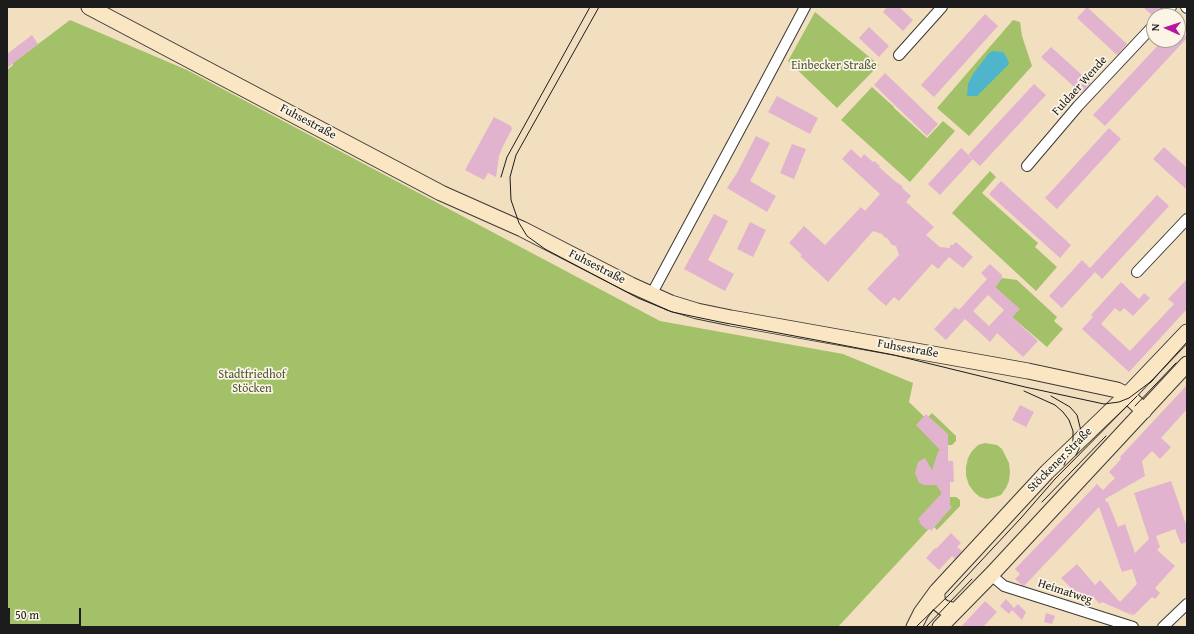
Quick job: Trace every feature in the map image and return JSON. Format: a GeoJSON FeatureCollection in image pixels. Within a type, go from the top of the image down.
{"type":"FeatureCollection","features":[{"type":"Feature","properties":{"kind":"street","name":"Fuhsestraße"},"geometry":{"type":"LineString","coordinates":[[89,7],[441,193],[522,229],[651,295],[671,303],[697,311],[1028,371],[1117,390],[1127,395],[1144,411]]}},
{"type":"Feature","properties":{"kind":"street"},"geometry":{"type":"LineString","coordinates":[[651,295],[805,7]]}},
{"type":"Feature","properties":{"kind":"street"},"geometry":{"type":"LineString","coordinates":[[899,55],[942,7]]}},
{"type":"Feature","properties":{"kind":"street","name":"Fuldaer Wende"},"geometry":{"type":"LineString","coordinates":[[1027,166],[1078,106],[1146,34]]}},
{"type":"Feature","properties":{"kind":"street"},"geometry":{"type":"LineString","coordinates":[[1137,272],[1187,219]]}},
{"type":"Feature","properties":{"kind":"street","name":"Stöckener Straße"},"geometry":{"type":"LineString","coordinates":[[914,627],[925,607],[937,592],[1047,472],[1127,395],[1187,332]]}},
{"type":"Feature","properties":{"kind":"street"},"geometry":{"type":"LineString","coordinates":[[940,627],[991,575],[1187,364]]}},
{"type":"Feature","properties":{"kind":"street","name":"Heimatweg"},"geometry":{"type":"LineString","coordinates":[[991,575],[1004,586],[1133,627]]}},
{"type":"Feature","properties":{"kind":"street"},"geometry":{"type":"LineString","coordinates":[[937,592],[936,599],[939,604],[944,608],[956,611]]}},
{"type":"Feature","properties":{"kind":"street"},"geometry":{"type":"LineString","coordinates":[[1163,627],[1187,604]]}},
{"type":"Feature","properties":{"kind":"green space","name":"Einbecker Straße"},"geometry":{"type":"Polygon","coordinates":[[[815,12],[879,65],[837,108],[788,61],[815,12]]]}},
{"type":"Feature","properties":{"kind":"green space","name":"Stadtfriedhof Stöcken"},"geometry":{"type":"Polygon","coordinates":[[[70,20],[187,70],[660,321],[843,354],[913,383],[909,402],[946,438],[928,417],[932,413],[956,436],[956,441],[952,445],[948,445],[947,438],[950,505],[950,497],[956,497],[960,500],[960,506],[937,530],[933,526],[951,507],[950,506],[838,627],[7,627],[7,70],[13,65],[13,63],[70,20]]]}},
{"type":"Feature","properties":{"kind":"green space"},"geometry":{"type":"Polygon","coordinates":[[[1013,20],[1020,22],[1022,36],[1032,66],[969,136],[937,108],[1013,20]]]}},
{"type":"Feature","properties":{"kind":"green space"},"geometry":{"type":"Polygon","coordinates":[[[872,87],[927,138],[943,121],[955,131],[910,182],[841,120],[872,87]]]}},
{"type":"Feature","properties":{"kind":"green space"},"geometry":{"type":"Polygon","coordinates":[[[990,171],[996,177],[982,193],[1038,243],[1035,247],[1057,267],[1036,291],[952,213],[990,171]]]}},
{"type":"Feature","properties":{"kind":"green space"},"geometry":{"type":"Polygon","coordinates":[[[1002,278],[1017,280],[1057,317],[1054,321],[1063,329],[1047,347],[1012,317],[1019,309],[995,287],[1002,278]]]}},
{"type":"Feature","properties":{"kind":"green space"},"geometry":{"type":"Polygon","coordinates":[[[985,443],[997,445],[1002,449],[1009,463],[1010,472],[1009,481],[1001,495],[987,499],[980,497],[974,492],[969,485],[966,476],[968,458],[972,451],[978,445],[985,443]]]}},
{"type":"Feature","properties":{"kind":"water"},"geometry":{"type":"Polygon","coordinates":[[[993,51],[1003,52],[1009,64],[977,96],[967,96],[968,84],[973,74],[989,53],[993,51]]]}},
{"type":"Feature","properties":{"kind":"building"},"geometry":{"type":"Polygon","coordinates":[[[887,7],[899,7],[913,20],[903,31],[883,12],[887,7]]]}},
{"type":"Feature","properties":{"kind":"building"},"geometry":{"type":"Polygon","coordinates":[[[1087,7],[1127,44],[1117,55],[1077,18],[1087,7]]]}},
{"type":"Feature","properties":{"kind":"building"},"geometry":{"type":"Polygon","coordinates":[[[1143,7],[1162,7],[1146,8],[1146,10],[1143,7]]]}},
{"type":"Feature","properties":{"kind":"building"},"geometry":{"type":"Polygon","coordinates":[[[985,14],[998,26],[934,97],[921,85],[985,14]]]}},
{"type":"Feature","properties":{"kind":"building"},"geometry":{"type":"Polygon","coordinates":[[[869,27],[889,46],[879,57],[859,38],[869,27]]]}},
{"type":"Feature","properties":{"kind":"building"},"geometry":{"type":"Polygon","coordinates":[[[32,35],[38,44],[7,68],[7,54],[32,35]]]}},
{"type":"Feature","properties":{"kind":"building"},"geometry":{"type":"Polygon","coordinates":[[[1051,47],[1091,83],[1081,93],[1041,57],[1051,47]]]}},
{"type":"Feature","properties":{"kind":"building"},"geometry":{"type":"Polygon","coordinates":[[[1156,48],[1178,48],[1105,126],[1093,115],[1156,48]]]}},
{"type":"Feature","properties":{"kind":"building"},"geometry":{"type":"Polygon","coordinates":[[[885,73],[938,124],[927,136],[874,85],[885,73]]]}},
{"type":"Feature","properties":{"kind":"building"},"geometry":{"type":"Polygon","coordinates":[[[1034,84],[1046,95],[980,166],[968,155],[1034,84]]]}},
{"type":"Feature","properties":{"kind":"building"},"geometry":{"type":"Polygon","coordinates":[[[777,96],[818,118],[810,134],[768,112],[777,96]]]}},
{"type":"Feature","properties":{"kind":"building"},"geometry":{"type":"Polygon","coordinates":[[[494,117],[511,126],[512,129],[499,156],[496,177],[488,173],[484,180],[465,170],[494,117]]]}},
{"type":"Feature","properties":{"kind":"building"},"geometry":{"type":"Polygon","coordinates":[[[1109,128],[1121,139],[1057,209],[1045,198],[1109,128]]]}},
{"type":"Feature","properties":{"kind":"building"},"geometry":{"type":"Polygon","coordinates":[[[756,136],[770,143],[750,181],[776,196],[767,212],[727,188],[737,173],[756,136]]]}},
{"type":"Feature","properties":{"kind":"building"},"geometry":{"type":"Polygon","coordinates":[[[792,144],[806,149],[794,179],[780,173],[792,144]]]}},
{"type":"Feature","properties":{"kind":"building"},"geometry":{"type":"Polygon","coordinates":[[[1164,147],[1187,168],[1187,190],[1153,159],[1164,147]]]}},
{"type":"Feature","properties":{"kind":"building"},"geometry":{"type":"Polygon","coordinates":[[[961,148],[973,159],[940,195],[928,184],[961,148]]]}},
{"type":"Feature","properties":{"kind":"building"},"geometry":{"type":"Polygon","coordinates":[[[851,149],[861,158],[864,154],[873,162],[874,161],[911,196],[906,202],[934,227],[926,235],[940,247],[950,248],[950,245],[953,245],[956,242],[973,257],[963,268],[949,257],[938,269],[932,264],[899,301],[894,297],[886,306],[867,289],[899,255],[896,246],[892,245],[882,234],[873,231],[828,282],[800,256],[802,255],[789,243],[804,226],[825,245],[861,207],[865,211],[880,194],[842,159],[851,149]]]}},
{"type":"Feature","properties":{"kind":"building"},"geometry":{"type":"Polygon","coordinates":[[[1001,181],[1071,245],[1060,258],[989,194],[1001,181]]]}},
{"type":"Feature","properties":{"kind":"building"},"geometry":{"type":"Polygon","coordinates":[[[1157,195],[1169,206],[1102,279],[1095,272],[1062,308],[1049,296],[1082,260],[1090,268],[1157,195]]]}},
{"type":"Feature","properties":{"kind":"building"},"geometry":{"type":"Polygon","coordinates":[[[714,214],[728,221],[708,260],[734,274],[725,291],[684,269],[714,214]]]}},
{"type":"Feature","properties":{"kind":"building"},"geometry":{"type":"Polygon","coordinates":[[[750,222],[766,230],[753,257],[737,249],[750,222]]]}},
{"type":"Feature","properties":{"kind":"building"},"geometry":{"type":"Polygon","coordinates":[[[990,264],[1002,275],[1002,278],[995,287],[1020,309],[1012,317],[1038,341],[1023,357],[997,333],[990,342],[965,319],[946,340],[934,329],[955,307],[959,310],[987,279],[981,273],[990,264]],[[988,295],[973,311],[989,326],[1004,310],[988,295]]]}},
{"type":"Feature","properties":{"kind":"building"},"geometry":{"type":"Polygon","coordinates":[[[1187,279],[1187,309],[1129,372],[1082,329],[1093,317],[1091,315],[1121,282],[1139,299],[1144,293],[1150,298],[1133,316],[1124,308],[1120,312],[1115,308],[1101,324],[1130,351],[1174,304],[1168,299],[1187,279]]]}},
{"type":"Feature","properties":{"kind":"building"},"geometry":{"type":"Polygon","coordinates":[[[1187,385],[1187,409],[1161,438],[1171,447],[1160,459],[1152,451],[1142,461],[1145,476],[1105,499],[1106,502],[1108,502],[1118,527],[1125,524],[1135,553],[1149,539],[1134,493],[1171,481],[1187,527],[1187,542],[1181,544],[1175,529],[1156,536],[1160,547],[1157,550],[1175,566],[1155,588],[1160,593],[1155,599],[1152,597],[1134,615],[1127,609],[1134,616],[1102,602],[1100,604],[1094,598],[1091,601],[1084,593],[1080,597],[1061,578],[1077,564],[1095,585],[1100,580],[1120,602],[1137,584],[1132,569],[1122,572],[1099,507],[1024,586],[1022,585],[1015,579],[1020,574],[1015,569],[1097,484],[1103,490],[1115,478],[1109,472],[1121,459],[1120,457],[1187,385]]]}},
{"type":"Feature","properties":{"kind":"building"},"geometry":{"type":"Polygon","coordinates":[[[1020,405],[1034,412],[1026,427],[1012,420],[1020,405]]]}},
{"type":"Feature","properties":{"kind":"building"},"geometry":{"type":"Polygon","coordinates":[[[926,414],[948,434],[948,461],[953,461],[954,482],[950,482],[950,506],[952,507],[931,531],[928,528],[927,530],[919,523],[920,521],[918,519],[941,494],[941,492],[936,485],[924,485],[919,483],[915,473],[918,462],[925,458],[932,470],[940,450],[916,425],[926,414]]]}},
{"type":"Feature","properties":{"kind":"building"},"geometry":{"type":"Polygon","coordinates":[[[951,533],[961,543],[957,547],[962,551],[955,559],[952,556],[939,570],[926,558],[951,533]]]}},
{"type":"Feature","properties":{"kind":"building"},"geometry":{"type":"Polygon","coordinates":[[[1006,599],[1014,608],[1018,604],[1026,612],[1022,620],[1012,610],[1009,614],[1000,606],[1006,599]]]}},
{"type":"Feature","properties":{"kind":"building"},"geometry":{"type":"Polygon","coordinates":[[[985,601],[997,612],[983,627],[961,627],[985,601]]]}},
{"type":"Feature","properties":{"kind":"building"},"geometry":{"type":"Polygon","coordinates":[[[1046,613],[1055,616],[1052,624],[1044,622],[1046,613]]]}},
{"type":"Feature","properties":{"kind":"tram line"},"geometry":{"type":"LineString","coordinates":[[501,177],[507,157],[590,7]]}},
{"type":"Feature","properties":{"kind":"tram line"},"geometry":{"type":"LineString","coordinates":[[599,7],[516,155],[510,177],[511,200],[519,223],[527,236],[545,249],[638,298],[672,312],[894,355],[1025,387],[1104,404],[1119,402],[1129,398],[1153,380]]}},
{"type":"Feature","properties":{"kind":"tram line"},"geometry":{"type":"LineString","coordinates":[[1150,383],[1187,342]]}},
{"type":"Feature","properties":{"kind":"tram line"},"geometry":{"type":"LineString","coordinates":[[1135,406],[1176,363]]}},
{"type":"Feature","properties":{"kind":"tram line"},"geometry":{"type":"LineString","coordinates":[[1024,391],[1055,405],[1069,420],[1073,431],[1073,439],[1072,447],[1064,465]]}},
{"type":"Feature","properties":{"kind":"tram line"},"geometry":{"type":"LineString","coordinates":[[1051,396],[1070,407],[1077,415],[1081,431],[1079,449],[1076,455]]}},
{"type":"Feature","properties":{"kind":"tram line"},"geometry":{"type":"LineString","coordinates":[[916,627],[951,593],[1055,479],[1137,396]]}},
{"type":"Feature","properties":{"kind":"tram line"},"geometry":{"type":"LineString","coordinates":[[1042,502],[1106,436]]}},
{"type":"Feature","properties":{"kind":"tram line"},"geometry":{"type":"LineString","coordinates":[[926,627],[972,579]]}}]}
